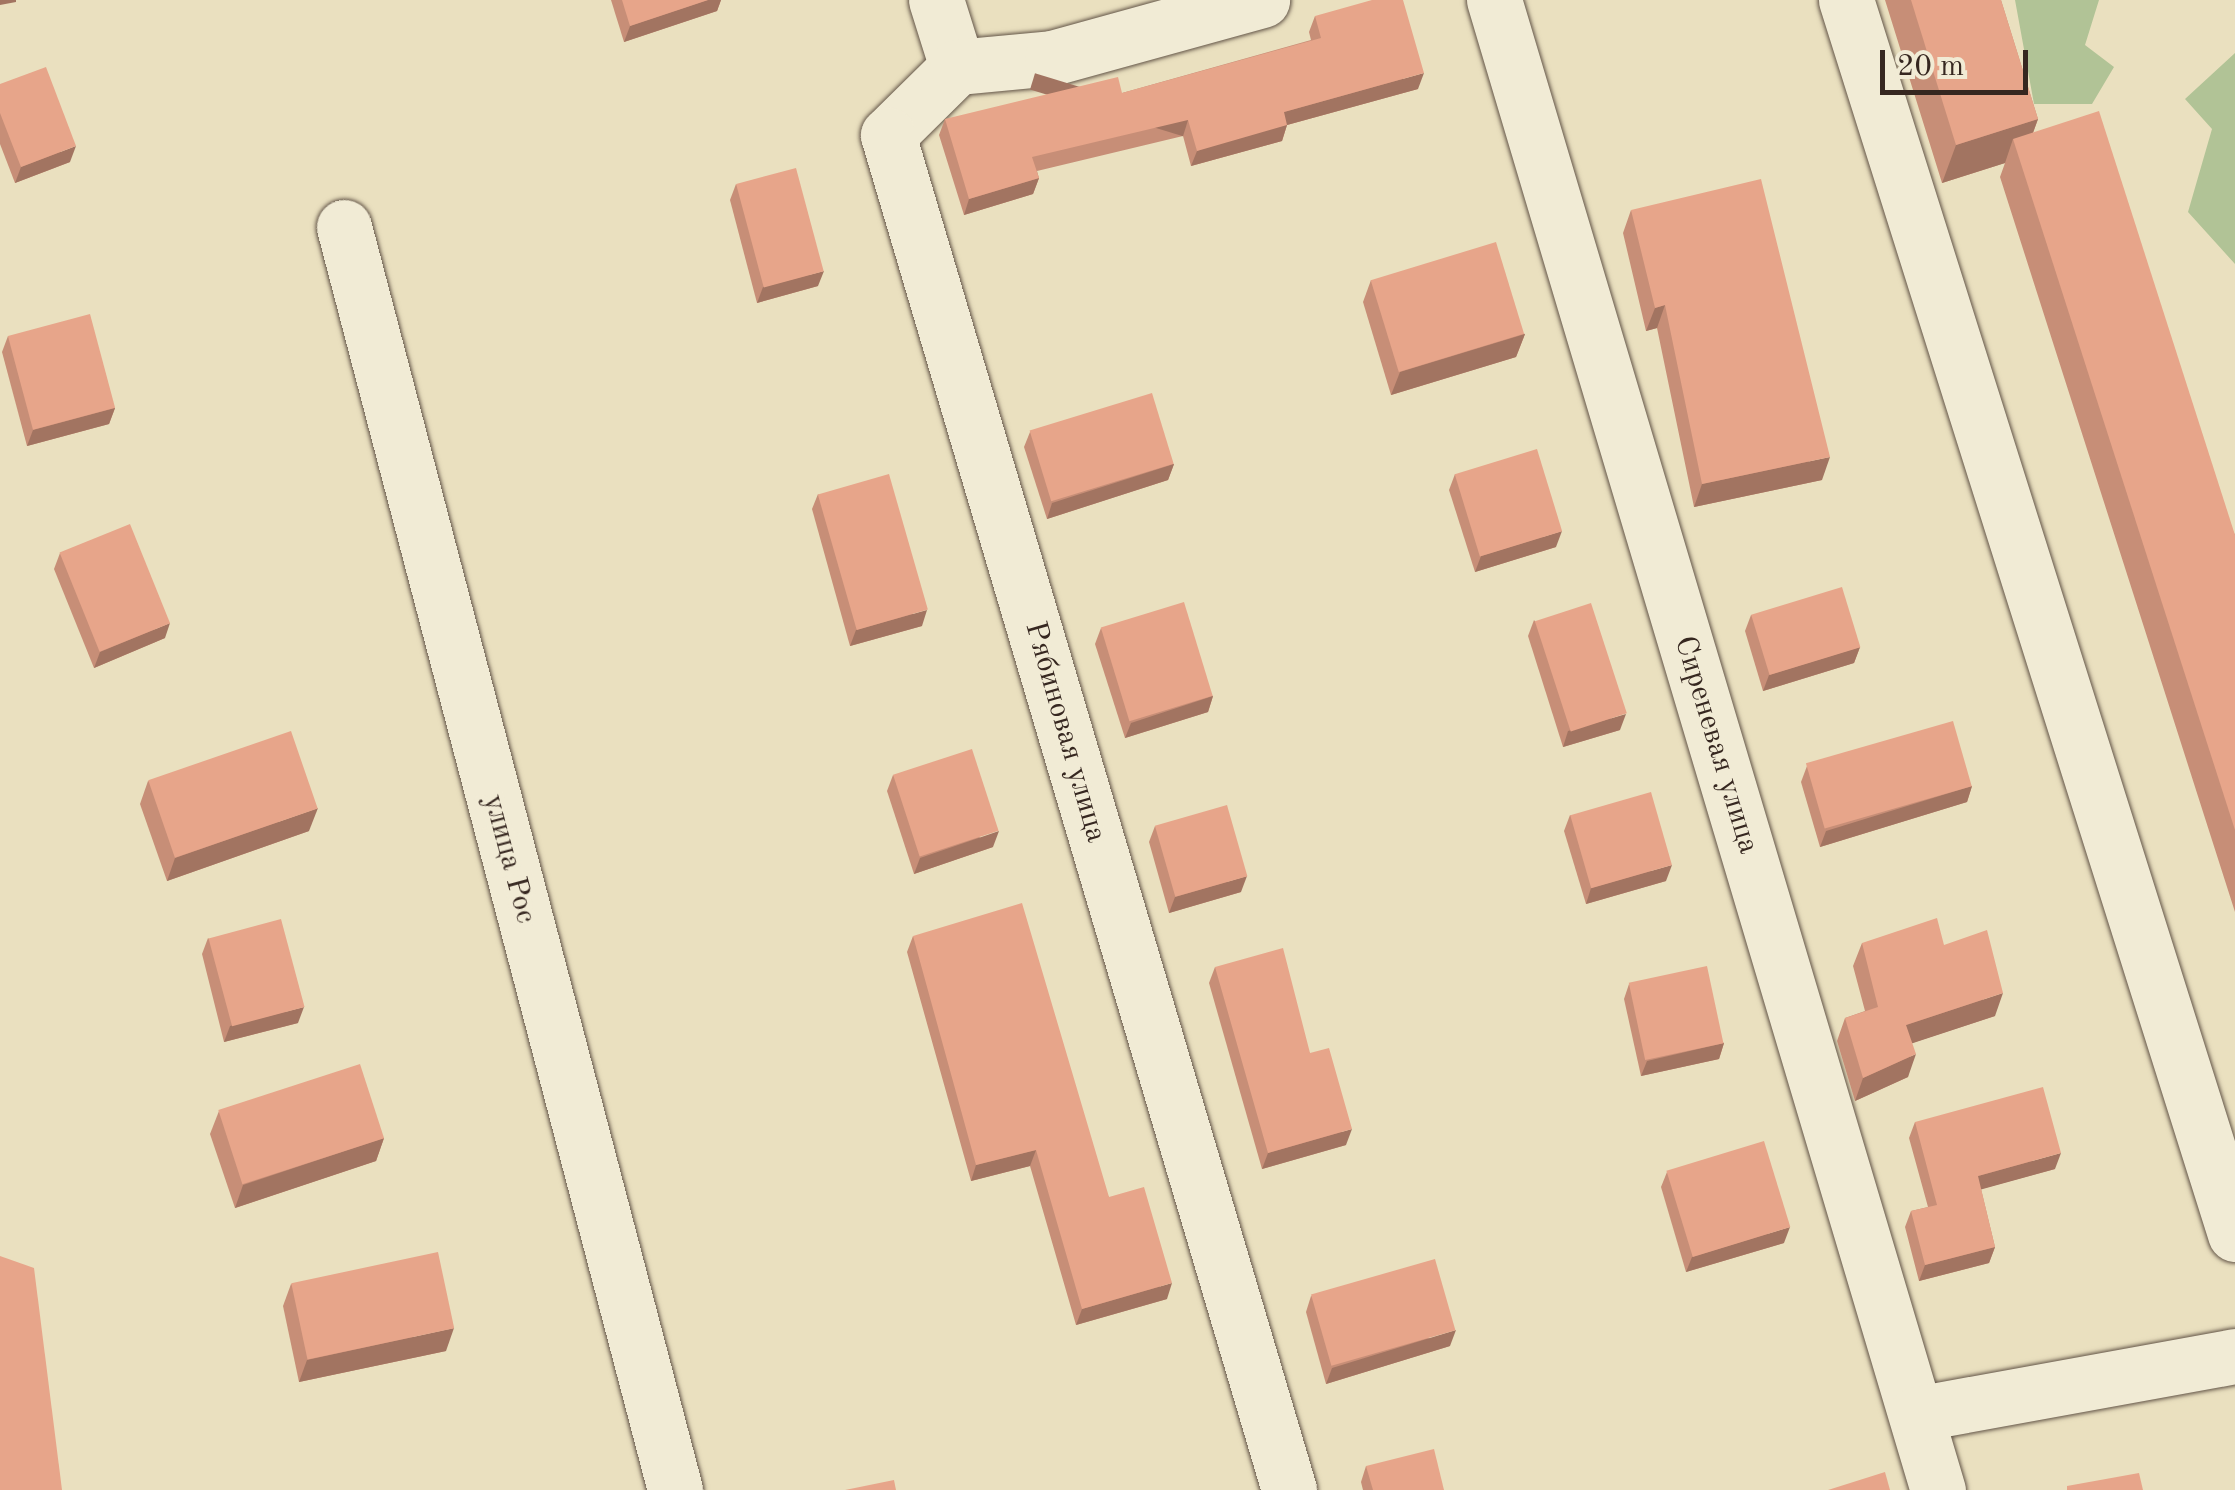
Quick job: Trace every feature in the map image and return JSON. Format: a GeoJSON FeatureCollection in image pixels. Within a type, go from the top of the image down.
{"type":"FeatureCollection","features":[{"type":"Feature","properties":{"kind":"street"},"geometry":{"type":"LineString","coordinates":[[936,0],[958,68],[1052,58],[1262,0]]}},
{"type":"Feature","properties":{"kind":"street","name":"Сиреневая улица"},"geometry":{"type":"LineString","coordinates":[[1494,0],[1938,1490]]}},
{"type":"Feature","properties":{"kind":"street"},"geometry":{"type":"LineString","coordinates":[[1846,0],[2235,1234]]}},
{"type":"Feature","properties":{"kind":"street","name":"Рябиновая улица"},"geometry":{"type":"LineString","coordinates":[[958,68],[888,135],[1290,1490]]}},
{"type":"Feature","properties":{"kind":"street","name":"улица Рос"},"geometry":{"type":"LineString","coordinates":[[344,228],[674,1490]]}},
{"type":"Feature","properties":{"kind":"street"},"geometry":{"type":"LineString","coordinates":[[1916,1414],[2235,1356]]}},
{"type":"Feature","properties":{"kind":"green space"},"geometry":{"type":"Polygon","coordinates":[[[2015,0],[2099,0],[2085,45],[2114,67],[2092,104],[2034,104],[2015,0]]]}},
{"type":"Feature","properties":{"kind":"green space"},"geometry":{"type":"Polygon","coordinates":[[[2235,53],[2235,264],[2188,212],[2212,129],[2185,99],[2235,53]]]}},
{"type":"Feature","properties":{"kind":"building"},"geometry":{"type":"Polygon","coordinates":[[[622,0],[708,0],[630,26],[622,0]]]}},
{"type":"Feature","properties":{"kind":"building"},"geometry":{"type":"Polygon","coordinates":[[[1372,0],[1403,0],[1424,73],[1284,112],[1287,125],[1197,151],[1188,120],[1032,157],[1039,178],[969,199],[945,119],[1118,77],[1122,93],[1321,38],[1315,16],[1372,0]]]}},
{"type":"Feature","properties":{"kind":"building"},"geometry":{"type":"Polygon","coordinates":[[[1911,0],[2001,0],[2038,119],[1956,145],[1911,0]]]}},
{"type":"Feature","properties":{"kind":"building"},"geometry":{"type":"Polygon","coordinates":[[[46,67],[76,146],[21,167],[0,113],[0,84],[46,67]]]}},
{"type":"Feature","properties":{"kind":"building"},"geometry":{"type":"Polygon","coordinates":[[[2099,111],[2235,535],[2235,830],[2013,139],[2099,111]]]}},
{"type":"Feature","properties":{"kind":"building"},"geometry":{"type":"Polygon","coordinates":[[[796,168],[824,271],[764,287],[736,184],[796,168]]]}},
{"type":"Feature","properties":{"kind":"building"},"geometry":{"type":"Polygon","coordinates":[[[1761,179],[1830,457],[1702,484],[1665,305],[1655,308],[1631,210],[1761,179]]]}},
{"type":"Feature","properties":{"kind":"building"},"geometry":{"type":"Polygon","coordinates":[[[1496,242],[1524,334],[1399,372],[1371,280],[1496,242]]]}},
{"type":"Feature","properties":{"kind":"building"},"geometry":{"type":"Polygon","coordinates":[[[90,314],[115,408],[33,430],[8,336],[90,314]]]}},
{"type":"Feature","properties":{"kind":"building"},"geometry":{"type":"Polygon","coordinates":[[[1152,393],[1174,464],[1051,501],[1030,430],[1152,393]]]}},
{"type":"Feature","properties":{"kind":"building"},"geometry":{"type":"Polygon","coordinates":[[[1537,449],[1562,531],[1480,556],[1455,474],[1537,449]]]}},
{"type":"Feature","properties":{"kind":"building"},"geometry":{"type":"Polygon","coordinates":[[[889,474],[928,610],[857,630],[818,494],[889,474]]]}},
{"type":"Feature","properties":{"kind":"building"},"geometry":{"type":"Polygon","coordinates":[[[130,524],[170,623],[100,652],[60,552],[130,524]]]}},
{"type":"Feature","properties":{"kind":"building"},"geometry":{"type":"Polygon","coordinates":[[[1842,587],[1860,647],[1770,675],[1751,615],[1842,587]]]}},
{"type":"Feature","properties":{"kind":"building"},"geometry":{"type":"Polygon","coordinates":[[[1184,602],[1213,696],[1129,721],[1101,627],[1184,602]]]}},
{"type":"Feature","properties":{"kind":"building"},"geometry":{"type":"Polygon","coordinates":[[[1591,603],[1627,713],[1571,732],[1535,621],[1591,603]]]}},
{"type":"Feature","properties":{"kind":"building"},"geometry":{"type":"Polygon","coordinates":[[[1953,721],[1972,786],[1825,829],[1806,763],[1953,721]]]}},
{"type":"Feature","properties":{"kind":"building"},"geometry":{"type":"Polygon","coordinates":[[[291,731],[318,809],[175,858],[148,780],[291,731]]]}},
{"type":"Feature","properties":{"kind":"building"},"geometry":{"type":"Polygon","coordinates":[[[972,749],[999,831],[920,856],[893,775],[972,749]]]}},
{"type":"Feature","properties":{"kind":"building"},"geometry":{"type":"Polygon","coordinates":[[[1651,792],[1672,865],[1591,888],[1570,815],[1651,792]]]}},
{"type":"Feature","properties":{"kind":"building"},"geometry":{"type":"Polygon","coordinates":[[[1227,805],[1247,876],[1175,897],[1155,826],[1227,805]]]}},
{"type":"Feature","properties":{"kind":"building"},"geometry":{"type":"Polygon","coordinates":[[[1022,903],[1109,1197],[1144,1187],[1172,1283],[1082,1309],[1036,1150],[976,1165],[913,936],[1022,903]]]}},
{"type":"Feature","properties":{"kind":"building"},"geometry":{"type":"Polygon","coordinates":[[[1937,918],[1944,945],[1987,930],[2003,993],[1906,1025],[1916,1054],[1863,1078],[1845,1018],[1878,1007],[1862,943],[1937,918]]]}},
{"type":"Feature","properties":{"kind":"building"},"geometry":{"type":"Polygon","coordinates":[[[281,919],[305,1007],[232,1026],[209,938],[281,919]]]}},
{"type":"Feature","properties":{"kind":"building"},"geometry":{"type":"Polygon","coordinates":[[[1283,948],[1310,1053],[1329,1048],[1352,1129],[1268,1153],[1215,967],[1283,948]]]}},
{"type":"Feature","properties":{"kind":"building"},"geometry":{"type":"Polygon","coordinates":[[[1707,966],[1723,1043],[1645,1060],[1629,983],[1707,966]]]}},
{"type":"Feature","properties":{"kind":"building"},"geometry":{"type":"Polygon","coordinates":[[[360,1064],[384,1138],[242,1184],[218,1110],[360,1064]]]}},
{"type":"Feature","properties":{"kind":"building"},"geometry":{"type":"Polygon","coordinates":[[[2043,1087],[2061,1153],[1978,1176],[1995,1247],[1925,1265],[1911,1211],[1937,1205],[1915,1122],[2043,1087]]]}},
{"type":"Feature","properties":{"kind":"building"},"geometry":{"type":"Polygon","coordinates":[[[1764,1141],[1790,1227],[1693,1257],[1666,1171],[1764,1141]]]}},
{"type":"Feature","properties":{"kind":"building"},"geometry":{"type":"Polygon","coordinates":[[[438,1252],[454,1328],[307,1359],[291,1283],[438,1252]]]}},
{"type":"Feature","properties":{"kind":"building"},"geometry":{"type":"Polygon","coordinates":[[[0,1256],[34,1268],[62,1490],[0,1490],[0,1256]]]}},
{"type":"Feature","properties":{"kind":"building"},"geometry":{"type":"Polygon","coordinates":[[[1435,1259],[1455,1330],[1331,1366],[1311,1295],[1435,1259]]]}},
{"type":"Feature","properties":{"kind":"building"},"geometry":{"type":"Polygon","coordinates":[[[1434,1449],[1444,1490],[1373,1490],[1366,1466],[1434,1449]]]}},
{"type":"Feature","properties":{"kind":"building"},"geometry":{"type":"Polygon","coordinates":[[[1885,1472],[1890,1490],[1828,1490],[1885,1472]]]}},
{"type":"Feature","properties":{"kind":"building"},"geometry":{"type":"Polygon","coordinates":[[[2139,1473],[2143,1490],[2067,1490],[2067,1486],[2139,1473]]]}},
{"type":"Feature","properties":{"kind":"building"},"geometry":{"type":"Polygon","coordinates":[[[894,1480],[896,1490],[845,1490],[894,1480]]]}}]}
